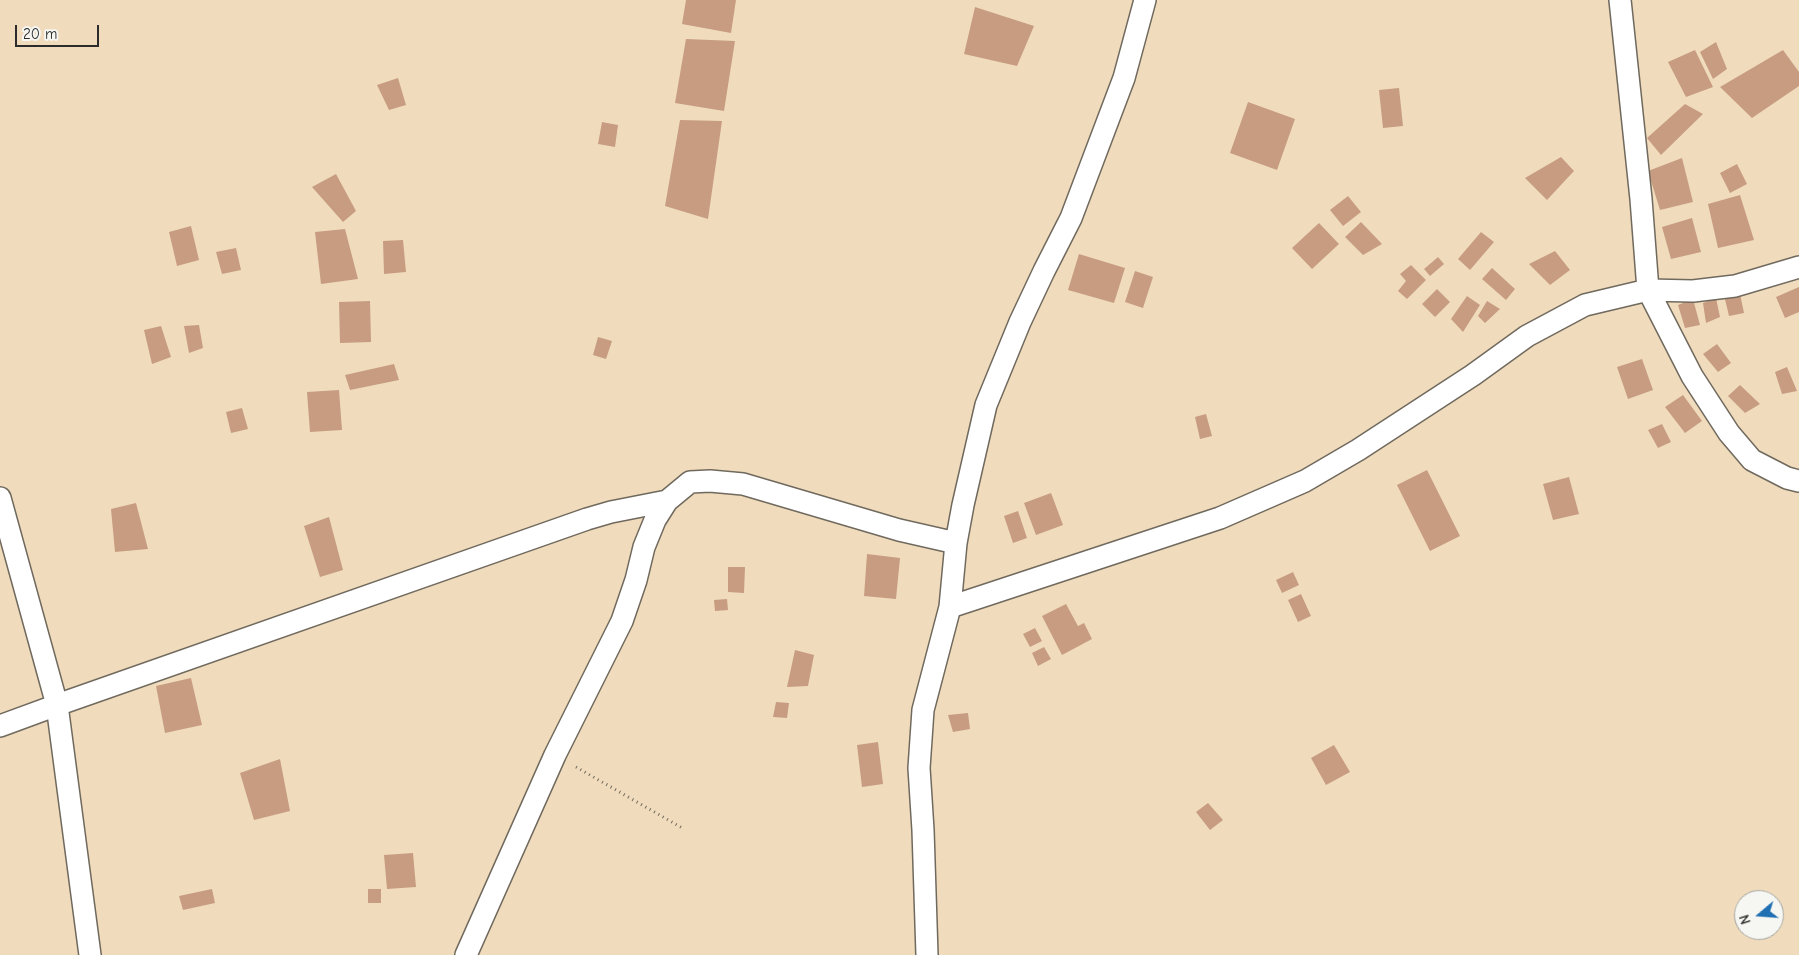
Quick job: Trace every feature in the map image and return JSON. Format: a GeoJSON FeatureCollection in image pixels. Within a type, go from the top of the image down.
{"type":"FeatureCollection","features":[{"type":"Feature","properties":{"kind":"street"},"geometry":{"type":"LineString","coordinates":[[927,955],[919,768],[923,710],[950,608],[956,543],[986,405],[1020,322],[1071,218],[1124,78],[1145,0]]}},
{"type":"Feature","properties":{"kind":"street"},"geometry":{"type":"LineString","coordinates":[[1620,0],[1641,200],[1648,290],[1692,376],[1729,433],[1752,460],[1787,478],[1799,481]]}},
{"type":"Feature","properties":{"kind":"street"},"geometry":{"type":"LineString","coordinates":[[950,608],[1220,518],[1305,481],[1358,450],[1473,375],[1527,336],[1586,305],[1648,290],[1693,291],[1735,286],[1799,267]]}},
{"type":"Feature","properties":{"kind":"street"},"geometry":{"type":"LineString","coordinates":[[466,955],[555,754],[622,621],[636,580],[644,547],[655,520],[667,501],[690,482],[710,481],[743,484],[899,530],[956,543]]}},
{"type":"Feature","properties":{"kind":"street"},"geometry":{"type":"LineString","coordinates":[[0,498],[57,704],[90,955]]}},
{"type":"Feature","properties":{"kind":"street"},"geometry":{"type":"LineString","coordinates":[[0,726],[57,704],[587,519],[611,512],[667,501]]}},
{"type":"Feature","properties":{"kind":"path"},"geometry":{"type":"LineString","coordinates":[[555,754],[684,829]]}},
{"type":"Feature","properties":{"kind":"building"},"geometry":{"type":"Polygon","coordinates":[[[686,0],[736,0],[731,33],[682,24],[686,0]]]}},
{"type":"Feature","properties":{"kind":"building"},"geometry":{"type":"Polygon","coordinates":[[[975,7],[1034,26],[1017,66],[964,54],[975,7]]]}},
{"type":"Feature","properties":{"kind":"building"},"geometry":{"type":"Polygon","coordinates":[[[686,39],[735,41],[724,111],[675,103],[686,39]]]}},
{"type":"Feature","properties":{"kind":"building"},"geometry":{"type":"Polygon","coordinates":[[[1716,42],[1727,69],[1713,79],[1700,52],[1716,42]]]}},
{"type":"Feature","properties":{"kind":"building"},"geometry":{"type":"Polygon","coordinates":[[[1695,50],[1713,87],[1686,97],[1668,62],[1695,50]]]}},
{"type":"Feature","properties":{"kind":"building"},"geometry":{"type":"Polygon","coordinates":[[[1783,50],[1799,72],[1799,86],[1752,118],[1720,87],[1783,50]]]}},
{"type":"Feature","properties":{"kind":"building"},"geometry":{"type":"Polygon","coordinates":[[[398,78],[406,105],[389,110],[377,85],[398,78]]]}},
{"type":"Feature","properties":{"kind":"building"},"geometry":{"type":"Polygon","coordinates":[[[1399,88],[1403,126],[1383,128],[1379,90],[1399,88]]]}},
{"type":"Feature","properties":{"kind":"building"},"geometry":{"type":"Polygon","coordinates":[[[1248,102],[1295,119],[1277,170],[1230,153],[1248,102]]]}},
{"type":"Feature","properties":{"kind":"building"},"geometry":{"type":"Polygon","coordinates":[[[1685,104],[1703,114],[1661,155],[1647,138],[1685,104]]]}},
{"type":"Feature","properties":{"kind":"building"},"geometry":{"type":"Polygon","coordinates":[[[680,120],[722,121],[708,219],[665,206],[680,120]]]}},
{"type":"Feature","properties":{"kind":"building"},"geometry":{"type":"Polygon","coordinates":[[[602,122],[618,125],[615,147],[598,144],[602,122]]]}},
{"type":"Feature","properties":{"kind":"building"},"geometry":{"type":"Polygon","coordinates":[[[1561,157],[1574,171],[1547,200],[1525,178],[1561,157]]]}},
{"type":"Feature","properties":{"kind":"building"},"geometry":{"type":"Polygon","coordinates":[[[1682,158],[1693,202],[1660,210],[1648,171],[1682,158]]]}},
{"type":"Feature","properties":{"kind":"building"},"geometry":{"type":"Polygon","coordinates":[[[1737,164],[1747,184],[1730,193],[1720,173],[1737,164]]]}},
{"type":"Feature","properties":{"kind":"building"},"geometry":{"type":"Polygon","coordinates":[[[336,174],[356,211],[343,222],[312,187],[336,174]]]}},
{"type":"Feature","properties":{"kind":"building"},"geometry":{"type":"Polygon","coordinates":[[[1740,195],[1754,240],[1718,248],[1708,204],[1740,195]]]}},
{"type":"Feature","properties":{"kind":"building"},"geometry":{"type":"Polygon","coordinates":[[[1348,196],[1361,212],[1343,226],[1330,210],[1348,196]]]}},
{"type":"Feature","properties":{"kind":"building"},"geometry":{"type":"Polygon","coordinates":[[[1692,218],[1701,252],[1671,259],[1662,227],[1692,218]]]}},
{"type":"Feature","properties":{"kind":"building"},"geometry":{"type":"Polygon","coordinates":[[[1361,222],[1382,244],[1363,255],[1345,237],[1361,222]]]}},
{"type":"Feature","properties":{"kind":"building"},"geometry":{"type":"Polygon","coordinates":[[[1319,223],[1339,244],[1312,269],[1292,248],[1319,223]]]}},
{"type":"Feature","properties":{"kind":"building"},"geometry":{"type":"Polygon","coordinates":[[[191,226],[199,260],[177,266],[169,232],[191,226]]]}},
{"type":"Feature","properties":{"kind":"building"},"geometry":{"type":"Polygon","coordinates":[[[345,229],[358,279],[321,284],[315,232],[345,229]]]}},
{"type":"Feature","properties":{"kind":"building"},"geometry":{"type":"Polygon","coordinates":[[[1481,232],[1494,242],[1470,270],[1458,259],[1481,232]]]}},
{"type":"Feature","properties":{"kind":"building"},"geometry":{"type":"Polygon","coordinates":[[[403,240],[406,272],[384,274],[383,241],[403,240]]]}},
{"type":"Feature","properties":{"kind":"building"},"geometry":{"type":"Polygon","coordinates":[[[236,248],[241,270],[222,274],[216,252],[236,248]]]}},
{"type":"Feature","properties":{"kind":"building"},"geometry":{"type":"Polygon","coordinates":[[[1555,251],[1570,270],[1550,285],[1529,264],[1555,251]]]}},
{"type":"Feature","properties":{"kind":"building"},"geometry":{"type":"Polygon","coordinates":[[[1079,254],[1125,268],[1114,303],[1068,290],[1079,254]]]}},
{"type":"Feature","properties":{"kind":"building"},"geometry":{"type":"Polygon","coordinates":[[[1438,257],[1444,264],[1430,276],[1424,269],[1438,257]]]}},
{"type":"Feature","properties":{"kind":"building"},"geometry":{"type":"Polygon","coordinates":[[[1411,265],[1426,280],[1407,299],[1398,291],[1406,281],[1400,274],[1411,265]]]}},
{"type":"Feature","properties":{"kind":"building"},"geometry":{"type":"Polygon","coordinates":[[[1492,268],[1515,289],[1506,300],[1482,279],[1492,268]]]}},
{"type":"Feature","properties":{"kind":"building"},"geometry":{"type":"Polygon","coordinates":[[[1135,271],[1153,277],[1143,308],[1125,302],[1135,271]]]}},
{"type":"Feature","properties":{"kind":"building"},"geometry":{"type":"Polygon","coordinates":[[[1799,287],[1799,312],[1785,318],[1776,297],[1799,287]]]}},
{"type":"Feature","properties":{"kind":"building"},"geometry":{"type":"Polygon","coordinates":[[[1437,289],[1450,302],[1435,317],[1422,304],[1437,289]]]}},
{"type":"Feature","properties":{"kind":"building"},"geometry":{"type":"Polygon","coordinates":[[[1739,289],[1744,313],[1729,316],[1724,295],[1739,289]]]}},
{"type":"Feature","properties":{"kind":"building"},"geometry":{"type":"Polygon","coordinates":[[[1467,296],[1480,305],[1463,332],[1451,319],[1467,296]]]}},
{"type":"Feature","properties":{"kind":"building"},"geometry":{"type":"Polygon","coordinates":[[[1716,298],[1720,317],[1706,323],[1703,303],[1716,298]]]}},
{"type":"Feature","properties":{"kind":"building"},"geometry":{"type":"Polygon","coordinates":[[[1693,299],[1700,325],[1685,328],[1678,305],[1693,299]]]}},
{"type":"Feature","properties":{"kind":"building"},"geometry":{"type":"Polygon","coordinates":[[[370,301],[371,342],[340,343],[339,302],[370,301]]]}},
{"type":"Feature","properties":{"kind":"building"},"geometry":{"type":"Polygon","coordinates":[[[1487,301],[1500,309],[1485,323],[1478,316],[1487,301]]]}},
{"type":"Feature","properties":{"kind":"building"},"geometry":{"type":"Polygon","coordinates":[[[199,325],[203,348],[189,353],[184,326],[199,325]]]}},
{"type":"Feature","properties":{"kind":"building"},"geometry":{"type":"Polygon","coordinates":[[[161,326],[171,357],[152,364],[144,330],[161,326]]]}},
{"type":"Feature","properties":{"kind":"building"},"geometry":{"type":"Polygon","coordinates":[[[598,337],[612,341],[606,359],[593,355],[598,337]]]}},
{"type":"Feature","properties":{"kind":"building"},"geometry":{"type":"Polygon","coordinates":[[[1717,344],[1731,363],[1718,372],[1703,354],[1717,344]]]}},
{"type":"Feature","properties":{"kind":"building"},"geometry":{"type":"Polygon","coordinates":[[[1642,359],[1653,390],[1628,399],[1617,367],[1642,359]]]}},
{"type":"Feature","properties":{"kind":"building"},"geometry":{"type":"Polygon","coordinates":[[[394,364],[399,380],[350,390],[345,375],[394,364]]]}},
{"type":"Feature","properties":{"kind":"building"},"geometry":{"type":"Polygon","coordinates":[[[1787,367],[1797,391],[1782,394],[1775,372],[1787,367]]]}},
{"type":"Feature","properties":{"kind":"building"},"geometry":{"type":"Polygon","coordinates":[[[1740,385],[1760,404],[1745,413],[1728,396],[1740,385]]]}},
{"type":"Feature","properties":{"kind":"building"},"geometry":{"type":"Polygon","coordinates":[[[339,390],[342,430],[310,432],[307,392],[339,390]]]}},
{"type":"Feature","properties":{"kind":"building"},"geometry":{"type":"Polygon","coordinates":[[[1683,395],[1702,421],[1685,433],[1665,407],[1683,395]]]}},
{"type":"Feature","properties":{"kind":"building"},"geometry":{"type":"Polygon","coordinates":[[[242,408],[248,429],[231,433],[226,412],[242,408]]]}},
{"type":"Feature","properties":{"kind":"building"},"geometry":{"type":"Polygon","coordinates":[[[1206,414],[1212,436],[1200,439],[1195,417],[1206,414]]]}},
{"type":"Feature","properties":{"kind":"building"},"geometry":{"type":"Polygon","coordinates":[[[1662,424],[1671,442],[1658,448],[1648,430],[1662,424]]]}},
{"type":"Feature","properties":{"kind":"building"},"geometry":{"type":"Polygon","coordinates":[[[1427,470],[1460,536],[1430,551],[1397,485],[1427,470]]]}},
{"type":"Feature","properties":{"kind":"building"},"geometry":{"type":"Polygon","coordinates":[[[1569,477],[1579,514],[1553,520],[1543,484],[1569,477]]]}},
{"type":"Feature","properties":{"kind":"building"},"geometry":{"type":"Polygon","coordinates":[[[1051,493],[1063,525],[1036,535],[1024,503],[1051,493]]]}},
{"type":"Feature","properties":{"kind":"building"},"geometry":{"type":"Polygon","coordinates":[[[136,503],[148,549],[115,552],[111,509],[136,503]]]}},
{"type":"Feature","properties":{"kind":"building"},"geometry":{"type":"Polygon","coordinates":[[[1018,511],[1027,538],[1013,543],[1004,516],[1018,511]]]}},
{"type":"Feature","properties":{"kind":"building"},"geometry":{"type":"Polygon","coordinates":[[[329,517],[343,570],[320,577],[304,526],[329,517]]]}},
{"type":"Feature","properties":{"kind":"building"},"geometry":{"type":"Polygon","coordinates":[[[867,554],[900,558],[896,599],[864,596],[867,554]]]}},
{"type":"Feature","properties":{"kind":"building"},"geometry":{"type":"Polygon","coordinates":[[[728,567],[745,567],[744,593],[728,592],[728,567]]]}},
{"type":"Feature","properties":{"kind":"building"},"geometry":{"type":"Polygon","coordinates":[[[1293,572],[1299,585],[1282,593],[1276,580],[1293,572]]]}},
{"type":"Feature","properties":{"kind":"building"},"geometry":{"type":"Polygon","coordinates":[[[1301,594],[1311,616],[1298,622],[1288,600],[1301,594]]]}},
{"type":"Feature","properties":{"kind":"building"},"geometry":{"type":"Polygon","coordinates":[[[727,599],[728,610],[715,611],[714,600],[727,599]]]}},
{"type":"Feature","properties":{"kind":"building"},"geometry":{"type":"Polygon","coordinates":[[[1066,604],[1078,626],[1084,623],[1092,639],[1062,655],[1042,616],[1066,604]]]}},
{"type":"Feature","properties":{"kind":"building"},"geometry":{"type":"Polygon","coordinates":[[[1035,628],[1042,641],[1030,647],[1023,634],[1035,628]]]}},
{"type":"Feature","properties":{"kind":"building"},"geometry":{"type":"Polygon","coordinates":[[[1044,647],[1051,659],[1038,666],[1032,653],[1044,647]]]}},
{"type":"Feature","properties":{"kind":"building"},"geometry":{"type":"Polygon","coordinates":[[[795,650],[814,655],[808,686],[787,687],[795,650]]]}},
{"type":"Feature","properties":{"kind":"building"},"geometry":{"type":"Polygon","coordinates":[[[191,678],[202,725],[165,733],[156,686],[191,678]]]}},
{"type":"Feature","properties":{"kind":"building"},"geometry":{"type":"Polygon","coordinates":[[[776,702],[789,703],[787,718],[773,717],[776,702]]]}},
{"type":"Feature","properties":{"kind":"building"},"geometry":{"type":"Polygon","coordinates":[[[968,713],[970,729],[953,732],[948,715],[968,713]]]}},
{"type":"Feature","properties":{"kind":"building"},"geometry":{"type":"Polygon","coordinates":[[[878,742],[883,784],[862,787],[857,745],[878,742]]]}},
{"type":"Feature","properties":{"kind":"building"},"geometry":{"type":"Polygon","coordinates":[[[1334,745],[1350,772],[1326,785],[1311,758],[1334,745]]]}},
{"type":"Feature","properties":{"kind":"building"},"geometry":{"type":"Polygon","coordinates":[[[280,759],[290,811],[254,820],[240,773],[280,759]]]}},
{"type":"Feature","properties":{"kind":"building"},"geometry":{"type":"Polygon","coordinates":[[[1208,803],[1223,820],[1210,830],[1196,812],[1208,803]]]}},
{"type":"Feature","properties":{"kind":"building"},"geometry":{"type":"Polygon","coordinates":[[[413,853],[416,887],[387,889],[384,855],[413,853]]]}},
{"type":"Feature","properties":{"kind":"building"},"geometry":{"type":"Polygon","coordinates":[[[212,889],[215,903],[183,910],[179,896],[212,889]]]}},
{"type":"Feature","properties":{"kind":"building"},"geometry":{"type":"Polygon","coordinates":[[[368,889],[381,889],[381,903],[368,903],[368,889]]]}}]}
